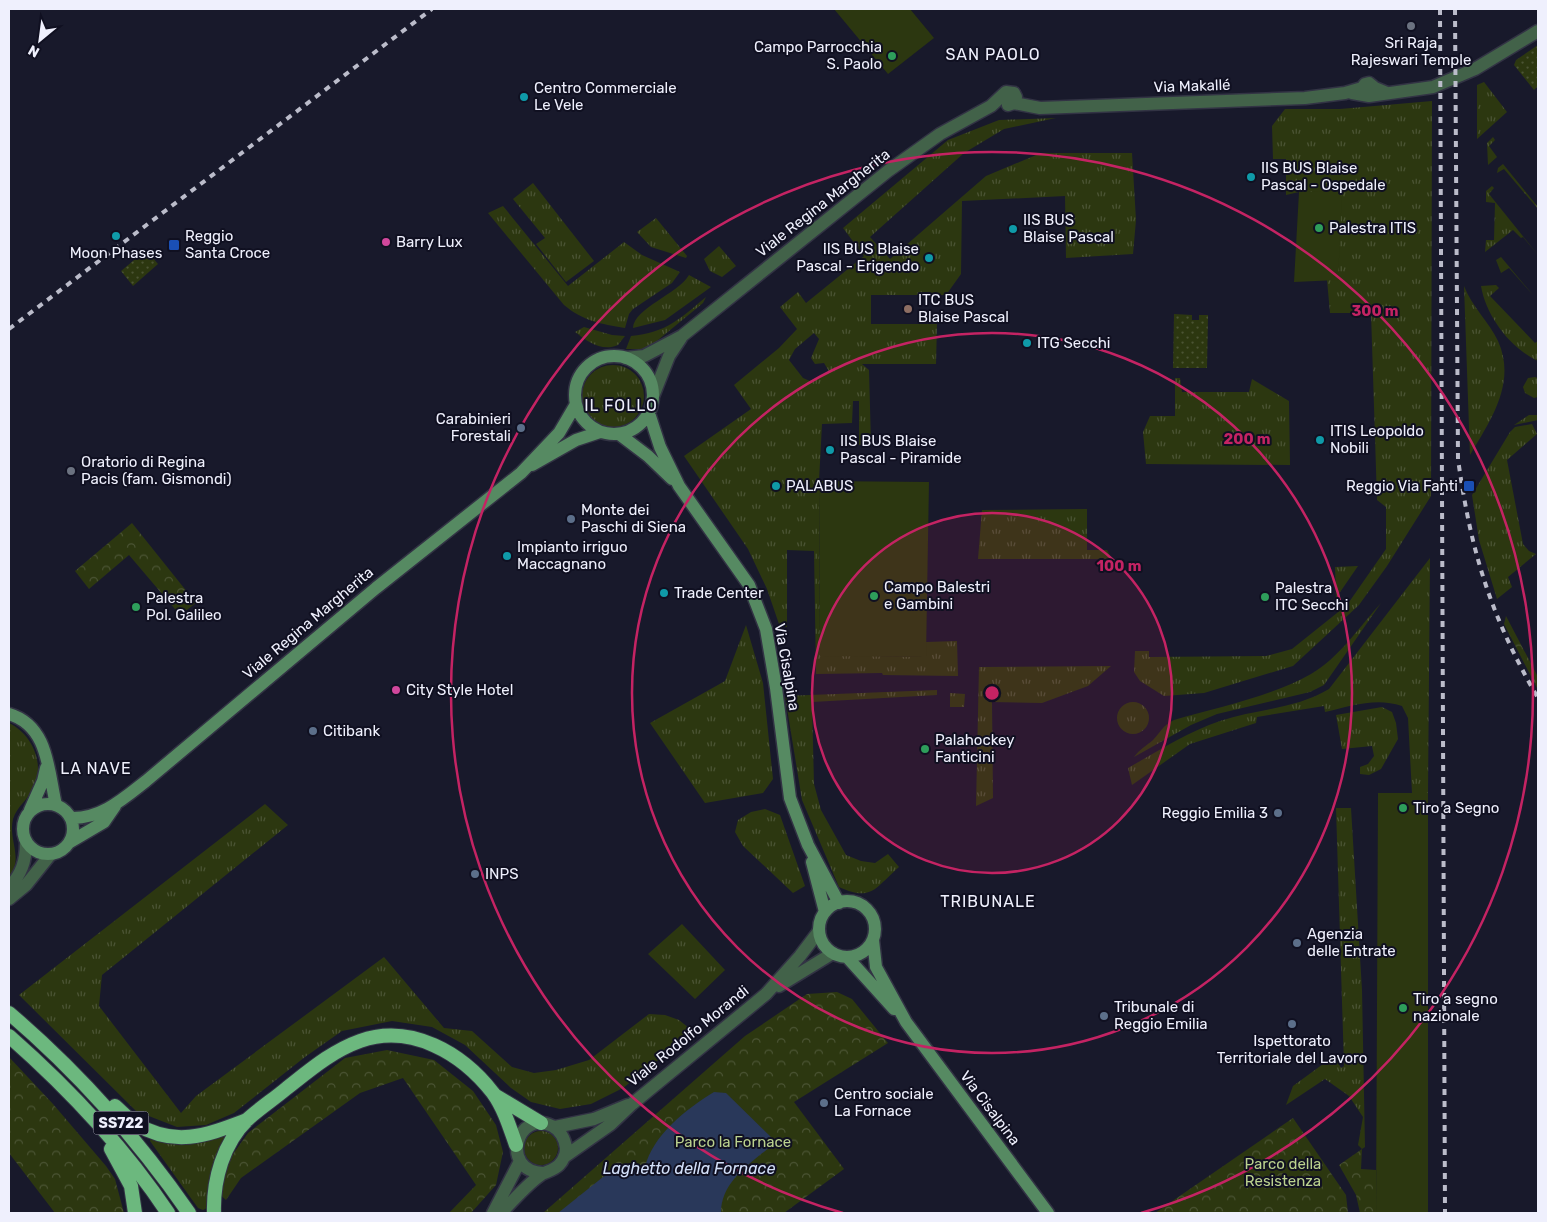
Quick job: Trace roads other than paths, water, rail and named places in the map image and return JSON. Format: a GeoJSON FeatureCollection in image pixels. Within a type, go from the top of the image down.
{"type":"FeatureCollection","features":[{"type":"Feature","properties":{"kind":"highway","name":"SS722"},"geometry":{"type":"LineString","coordinates":[[9,1013],[87,1086],[134,1139],[189,1213]]}},
{"type":"Feature","properties":{"kind":"highway","name":"SS722"},"geometry":{"type":"LineString","coordinates":[[9,1036],[76,1100],[132,1164],[168,1213]]}},
{"type":"Feature","properties":{"kind":"highway"},"geometry":{"type":"LineString","coordinates":[[214,1213],[214,1194],[219,1170],[230,1145],[247,1120],[327,1057],[344,1047],[379,1036],[417,1039],[451,1054],[469,1068],[494,1094],[541,1123]]}},
{"type":"Feature","properties":{"kind":"highway"},"geometry":{"type":"LineString","coordinates":[[87,1086],[134,1122],[149,1131],[167,1137],[200,1137],[247,1120]]}},
{"type":"Feature","properties":{"kind":"highway"},"geometry":{"type":"LineString","coordinates":[[494,1094],[509,1122],[516,1145]]}},
{"type":"Feature","properties":{"kind":"highway"},"geometry":{"type":"LineString","coordinates":[[99,1126],[126,1174],[134,1196],[135,1213]]}},
{"type":"Feature","properties":{"kind":"main road","name":"Viale Regina Margherita"},"geometry":{"type":"LineString","coordinates":[[71,818],[86,819],[116,804],[376,588],[524,470],[559,433],[576,404],[576,387],[584,370],[603,358],[626,358]]}},
{"type":"Feature","properties":{"kind":"main road"},"geometry":{"type":"LineString","coordinates":[[626,358],[637,363],[646,372],[654,394]]}},
{"type":"Feature","properties":{"kind":"main road","name":"Viale Regina Margherita"},"geometry":{"type":"LineString","coordinates":[[649,413],[654,394]]}},
{"type":"Feature","properties":{"kind":"main road"},"geometry":{"type":"LineString","coordinates":[[576,404],[581,416],[589,425],[600,432]]}},
{"type":"Feature","properties":{"kind":"main road"},"geometry":{"type":"LineString","coordinates":[[619,434],[637,428],[649,413]]}},
{"type":"Feature","properties":{"kind":"main road","name":"Via Cisalpina"},"geometry":{"type":"LineString","coordinates":[[649,413],[660,447],[679,486],[749,585],[766,628],[776,688],[790,798],[808,844],[839,903],[854,902],[869,912],[875,929],[873,940],[876,967],[906,1022]]}},
{"type":"Feature","properties":{"kind":"main road","name":"Viale Regina Margherita"},"geometry":{"type":"LineString","coordinates":[[524,470],[576,440],[600,432],[619,434]]}},
{"type":"Feature","properties":{"kind":"main road","name":"Via Cisalpina"},"geometry":{"type":"LineString","coordinates":[[619,434],[648,456],[679,486]]}},
{"type":"Feature","properties":{"kind":"main road"},"geometry":{"type":"LineString","coordinates":[[9,714],[24,721],[35,731],[46,751],[56,805]]}},
{"type":"Feature","properties":{"kind":"main road"},"geometry":{"type":"LineString","coordinates":[[30,810],[43,804],[56,805],[71,818],[73,834],[65,848],[50,855],[37,852],[26,843],[22,829],[23,822],[43,781],[48,760]]}},
{"type":"Feature","properties":{"kind":"main road","name":"Viale Regina Margherita"},"geometry":{"type":"LineString","coordinates":[[70,842],[104,822],[116,804]]}},
{"type":"Feature","properties":{"kind":"main road","name":"Via Cisalpina"},"geometry":{"type":"LineString","coordinates":[[808,844],[825,912]]}},
{"type":"Feature","properties":{"kind":"main road"},"geometry":{"type":"LineString","coordinates":[[839,903],[825,912],[819,931],[826,947],[833,953],[847,957],[862,952],[873,940]]}},
{"type":"Feature","properties":{"kind":"main road","name":"Via Cisalpina"},"geometry":{"type":"LineString","coordinates":[[847,957],[862,976],[906,1022],[1048,1213]]}},
{"type":"Feature","properties":{"kind":"street","name":"Via Makallé"},"geometry":{"type":"LineString","coordinates":[[1009,99],[1040,108],[1267,100],[1433,86],[1459,77],[1505,53],[1538,31]]}},
{"type":"Feature","properties":{"kind":"street","name":"Viale Regina Margherita"},"geometry":{"type":"LineString","coordinates":[[626,358],[644,356],[682,336],[888,171],[940,134],[991,106],[1009,99]]}},
{"type":"Feature","properties":{"kind":"street","name":"Viale Regina Margherita"},"geometry":{"type":"LineString","coordinates":[[654,394],[669,356],[682,336]]}},
{"type":"Feature","properties":{"kind":"street"},"geometry":{"type":"LineString","coordinates":[[9,888],[20,876],[26,843]]}},
{"type":"Feature","properties":{"kind":"street"},"geometry":{"type":"LineString","coordinates":[[9,899],[26,885],[50,855]]}},
{"type":"Feature","properties":{"kind":"street","name":"Viale Rodolfo Morandi"},"geometry":{"type":"LineString","coordinates":[[766,994],[800,956],[819,931]]}},
{"type":"Feature","properties":{"kind":"street","name":"Viale Rodolfo Morandi"},"geometry":{"type":"LineString","coordinates":[[501,1213],[544,1173],[554,1169],[564,1157],[612,1124],[632,1104],[766,994],[833,953]]}},
{"type":"Feature","properties":{"kind":"street","name":"Viale Rodolfo Morandi"},"geometry":{"type":"LineString","coordinates":[[555,1128],[594,1119],[632,1104]]}},
{"type":"Feature","properties":{"kind":"street"},"geometry":{"type":"LineString","coordinates":[[544,1173],[533,1172],[520,1162],[516,1145],[522,1132],[527,1127],[541,1123],[555,1128],[564,1139],[564,1157]]}},
{"type":"Feature","properties":{"kind":"street"},"geometry":{"type":"LineString","coordinates":[[493,1213],[520,1162]]}},
{"type":"Feature","properties":{"kind":"water","name":"Laghetto della Fornace"},"geometry":{"type":"Polygon","coordinates":[[[714,1092],[726,1093],[776,1142],[732,1181],[722,1201],[721,1213],[558,1213],[603,1177],[635,1163],[645,1167],[655,1144],[672,1124],[693,1106],[714,1092]]]}},
{"type":"Feature","properties":{"kind":"railway"},"geometry":{"type":"LineString","coordinates":[[9,329],[432,9]]}},
{"type":"Feature","properties":{"kind":"railway"},"geometry":{"type":"LineString","coordinates":[[1440,9],[1445,1213]]}},
{"type":"Feature","properties":{"kind":"railway"},"geometry":{"type":"LineString","coordinates":[[1455,9],[1458,459],[1469,525],[1485,583],[1495,612],[1538,698]]}},
{"type":"Feature","properties":{"kind":"place","name":"Sri Raja Rajeswari Temple"},"geometry":{"type":"Point","coordinates":[1411,26]}},
{"type":"Feature","properties":{"kind":"place","name":"Campo Parrocchia S. Paolo"},"geometry":{"type":"Point","coordinates":[892,56]}},
{"type":"Feature","properties":{"kind":"place","name":"Centro Commerciale Le Vele"},"geometry":{"type":"Point","coordinates":[524,97]}},
{"type":"Feature","properties":{"kind":"place","name":"IIS BUS Blaise Pascal - Ospedale"},"geometry":{"type":"Point","coordinates":[1251,177]}},
{"type":"Feature","properties":{"kind":"place","name":"Palestra ITIS"},"geometry":{"type":"Point","coordinates":[1319,228]}},
{"type":"Feature","properties":{"kind":"place","name":"IIS BUS Blaise Pascal"},"geometry":{"type":"Point","coordinates":[1013,229]}},
{"type":"Feature","properties":{"kind":"place","name":"Moon Phases"},"geometry":{"type":"Point","coordinates":[116,236]}},
{"type":"Feature","properties":{"kind":"place","name":"Barry Lux"},"geometry":{"type":"Point","coordinates":[386,242]}},
{"type":"Feature","properties":{"kind":"place","name":"Reggio Santa Croce"},"geometry":{"type":"Point","coordinates":[174,245]}},
{"type":"Feature","properties":{"kind":"place","name":"IIS BUS Blaise Pascal - Erigendo"},"geometry":{"type":"Point","coordinates":[929,258]}},
{"type":"Feature","properties":{"kind":"place","name":"ITC BUS Blaise Pascal"},"geometry":{"type":"Point","coordinates":[908,309]}},
{"type":"Feature","properties":{"kind":"place","name":"ITG Secchi"},"geometry":{"type":"Point","coordinates":[1027,343]}},
{"type":"Feature","properties":{"kind":"place","name":"Carabinieri Forestali"},"geometry":{"type":"Point","coordinates":[521,428]}},
{"type":"Feature","properties":{"kind":"place","name":"ITIS Leopoldo Nobili"},"geometry":{"type":"Point","coordinates":[1320,440]}},
{"type":"Feature","properties":{"kind":"place","name":"IIS BUS Blaise Pascal - Piramide"},"geometry":{"type":"Point","coordinates":[830,450]}},
{"type":"Feature","properties":{"kind":"place","name":"Oratorio di Regina Pacis (fam. Gismondi)"},"geometry":{"type":"Point","coordinates":[71,471]}},
{"type":"Feature","properties":{"kind":"place","name":"PALABUS"},"geometry":{"type":"Point","coordinates":[776,486]}},
{"type":"Feature","properties":{"kind":"place","name":"Reggio Via Fanti"},"geometry":{"type":"Point","coordinates":[1469,486]}},
{"type":"Feature","properties":{"kind":"place","name":"Monte dei Paschi di Siena"},"geometry":{"type":"Point","coordinates":[571,519]}},
{"type":"Feature","properties":{"kind":"place","name":"Impianto irriguo Maccagnano"},"geometry":{"type":"Point","coordinates":[507,556]}},
{"type":"Feature","properties":{"kind":"place","name":"Trade Center"},"geometry":{"type":"Point","coordinates":[664,593]}},
{"type":"Feature","properties":{"kind":"place","name":"Campo Balestri e Gambini"},"geometry":{"type":"Point","coordinates":[874,596]}},
{"type":"Feature","properties":{"kind":"place","name":"Palestra ITC Secchi"},"geometry":{"type":"Point","coordinates":[1265,597]}},
{"type":"Feature","properties":{"kind":"place","name":"Palestra Pol. Galileo"},"geometry":{"type":"Point","coordinates":[136,607]}},
{"type":"Feature","properties":{"kind":"place","name":"City Style Hotel"},"geometry":{"type":"Point","coordinates":[396,690]}},
{"type":"Feature","properties":{"kind":"place","name":"Citibank"},"geometry":{"type":"Point","coordinates":[313,731]}},
{"type":"Feature","properties":{"kind":"place","name":"Palahockey Fanticini"},"geometry":{"type":"Point","coordinates":[925,749]}},
{"type":"Feature","properties":{"kind":"place","name":"Tiro a Segno"},"geometry":{"type":"Point","coordinates":[1403,808]}},
{"type":"Feature","properties":{"kind":"place","name":"Reggio Emilia 3"},"geometry":{"type":"Point","coordinates":[1278,813]}},
{"type":"Feature","properties":{"kind":"place","name":"INPS"},"geometry":{"type":"Point","coordinates":[475,874]}},
{"type":"Feature","properties":{"kind":"place","name":"Agenzia delle Entrate"},"geometry":{"type":"Point","coordinates":[1297,943]}},
{"type":"Feature","properties":{"kind":"place","name":"Tiro a segno nazionale"},"geometry":{"type":"Point","coordinates":[1403,1008]}},
{"type":"Feature","properties":{"kind":"place","name":"Tribunale di Reggio Emilia"},"geometry":{"type":"Point","coordinates":[1104,1016]}},
{"type":"Feature","properties":{"kind":"place","name":"Ispettorato Territoriale del Lavoro"},"geometry":{"type":"Point","coordinates":[1292,1024]}},
{"type":"Feature","properties":{"kind":"place","name":"Centro sociale La Fornace"},"geometry":{"type":"Point","coordinates":[824,1103]}},
{"type":"Feature","properties":{"kind":"district","name":"SAN PAOLO"},"geometry":{"type":"Point","coordinates":[993,54]}},
{"type":"Feature","properties":{"kind":"district","name":"IL FOLLO"},"geometry":{"type":"Point","coordinates":[621,405]}},
{"type":"Feature","properties":{"kind":"district","name":"LA NAVE"},"geometry":{"type":"Point","coordinates":[96,768]}},
{"type":"Feature","properties":{"kind":"district","name":"TRIBUNALE"},"geometry":{"type":"Point","coordinates":[988,901]}},
{"type":"Feature","properties":{"kind":"park label","name":"Parco la Fornace"},"geometry":{"type":"Point","coordinates":[733,1142]}},
{"type":"Feature","properties":{"kind":"park label","name":"Parco della Resistenza"},"geometry":{"type":"Point","coordinates":[1283,1172]}}]}
